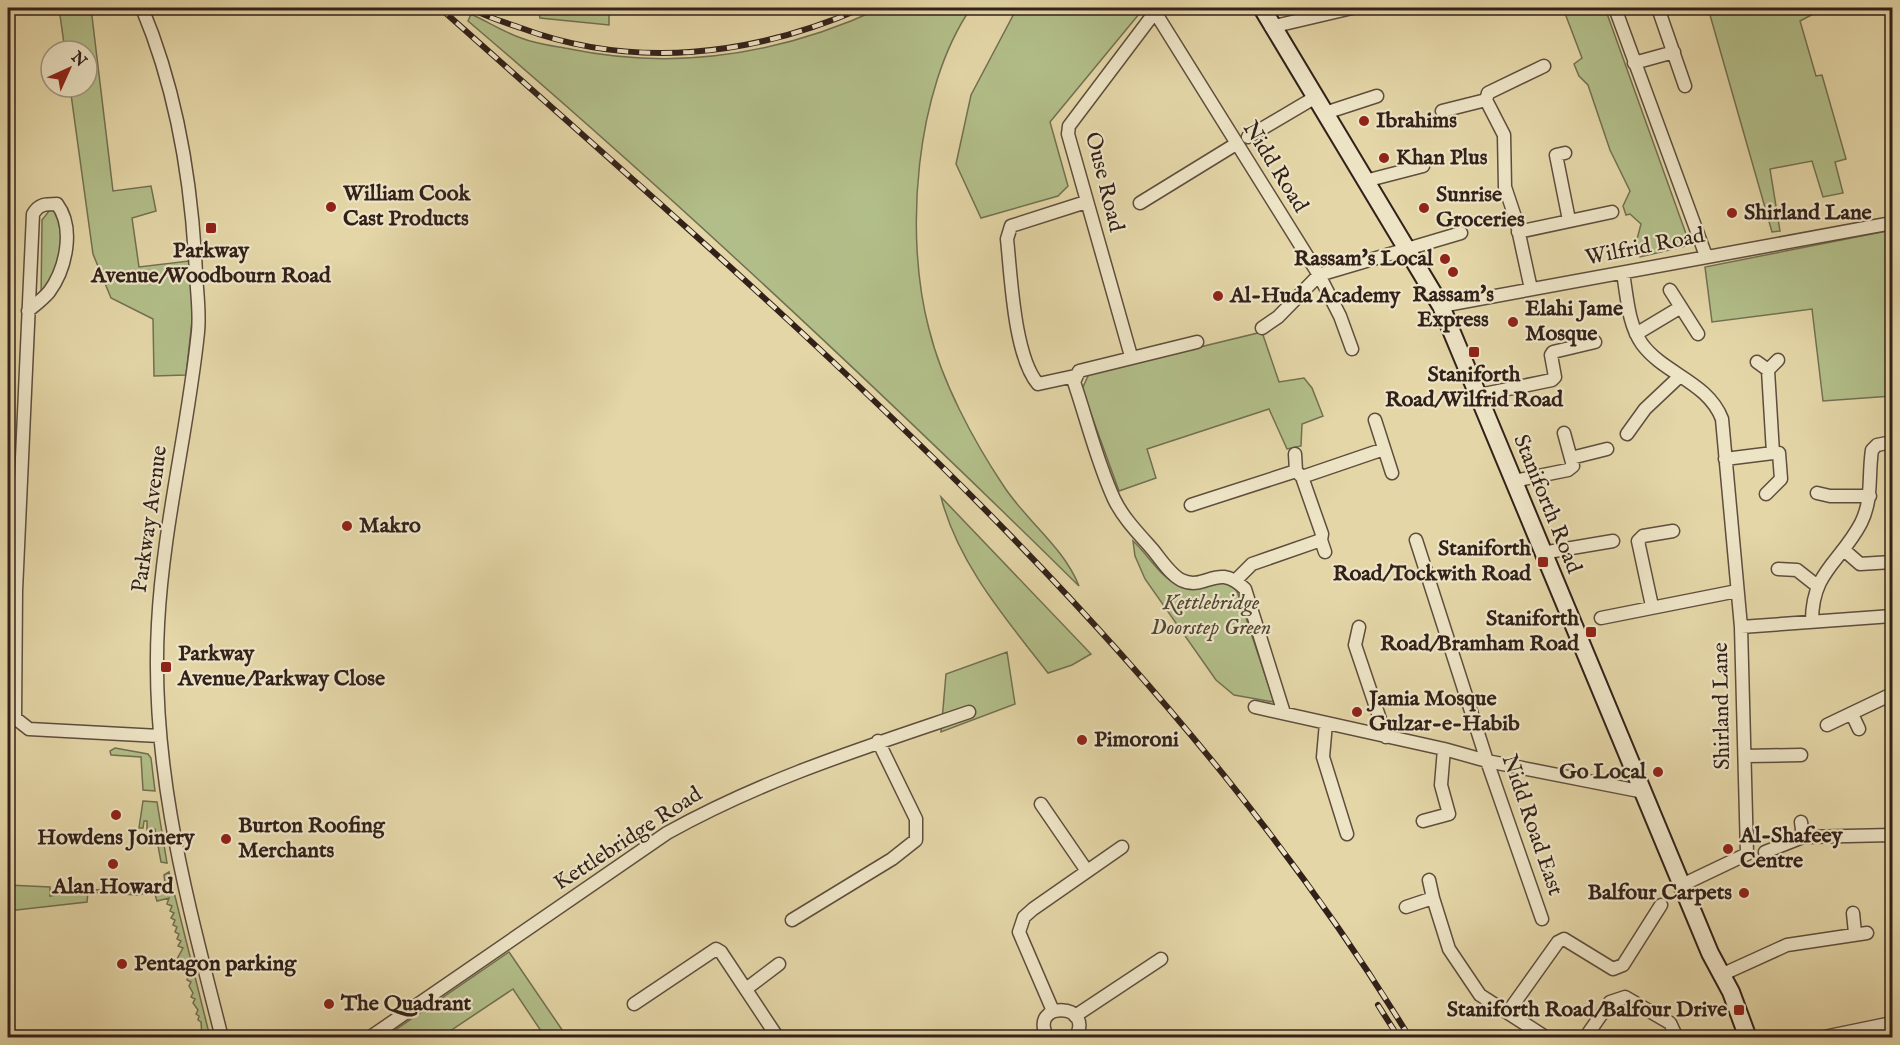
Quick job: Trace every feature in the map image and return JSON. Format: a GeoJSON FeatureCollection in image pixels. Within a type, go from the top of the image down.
{"type":"FeatureCollection","features":[{"type":"Feature","properties":{"kind":"main road","name":"Staniforth Road"},"geometry":{"type":"LineString","coordinates":[[1262,8],[1271,27],[1441,306],[1542,553],[1720,975],[1731,992],[1748,1038]]}},
{"type":"Feature","properties":{"kind":"street","name":"Parkway Avenue"},"geometry":{"type":"LineString","coordinates":[[142,8],[171,95],[189,184],[194,230],[198,330],[170,511],[158,624],[159,736],[176,857],[222,1038]]}},
{"type":"Feature","properties":{"kind":"street"},"geometry":{"type":"LineString","coordinates":[[1271,27],[1352,8]]}},
{"type":"Feature","properties":{"kind":"street"},"geometry":{"type":"LineString","coordinates":[[1615,8],[1706,256]]}},
{"type":"Feature","properties":{"kind":"street"},"geometry":{"type":"LineString","coordinates":[[1658,8],[1685,86]]}},
{"type":"Feature","properties":{"kind":"street","name":"Nidd Road"},"geometry":{"type":"LineString","coordinates":[[1156,10],[1236,144],[1319,275],[1340,316],[1352,349]]}},
{"type":"Feature","properties":{"kind":"street","name":"Ouse Road"},"geometry":{"type":"LineString","coordinates":[[1131,356],[1068,134],[1069,126],[1156,10]]}},
{"type":"Feature","properties":{"kind":"street"},"geometry":{"type":"LineString","coordinates":[[1634,63],[1674,52]]}},
{"type":"Feature","properties":{"kind":"street"},"geometry":{"type":"LineString","coordinates":[[1531,289],[1505,188],[1504,135],[1486,100],[1488,93],[1544,66]]}},
{"type":"Feature","properties":{"kind":"street"},"geometry":{"type":"LineString","coordinates":[[1325,113],[1377,96]]}},
{"type":"Feature","properties":{"kind":"street"},"geometry":{"type":"LineString","coordinates":[[1248,137],[1314,98]]}},
{"type":"Feature","properties":{"kind":"street"},"geometry":{"type":"LineString","coordinates":[[1449,105],[1486,100]]}},
{"type":"Feature","properties":{"kind":"street"},"geometry":{"type":"LineString","coordinates":[[1140,203],[1236,144]]}},
{"type":"Feature","properties":{"kind":"street"},"geometry":{"type":"LineString","coordinates":[[1565,153],[1556,155],[1569,220]]}},
{"type":"Feature","properties":{"kind":"street"},"geometry":{"type":"LineString","coordinates":[[1365,181],[1423,166]]}},
{"type":"Feature","properties":{"kind":"street"},"geometry":{"type":"LineString","coordinates":[[1075,376],[1038,384],[1030,374],[1017,325],[1007,239],[1011,226],[1086,202]]}},
{"type":"Feature","properties":{"kind":"street"},"geometry":{"type":"LineString","coordinates":[[28,311],[49,292],[65,259],[66,225],[63,212],[57,204],[45,204],[38,207],[33,214],[28,311],[16,591],[15,718],[29,729],[159,736]]}},
{"type":"Feature","properties":{"kind":"street"},"geometry":{"type":"LineString","coordinates":[[1518,232],[1612,212]]}},
{"type":"Feature","properties":{"kind":"street","name":"Wilfrid Road"},"geometry":{"type":"LineString","coordinates":[[1441,306],[1893,223]]}},
{"type":"Feature","properties":{"kind":"street"},"geometry":{"type":"LineString","coordinates":[[1262,328],[1278,317],[1319,275],[1408,251],[1461,233]]}},
{"type":"Feature","properties":{"kind":"street","name":"Shirland Lane"},"geometry":{"type":"LineString","coordinates":[[1623,273],[1636,334],[1659,360],[1716,404],[1722,419],[1741,627],[1747,854],[1682,885]]}},
{"type":"Feature","properties":{"kind":"street"},"geometry":{"type":"LineString","coordinates":[[1670,290],[1698,334]]}},
{"type":"Feature","properties":{"kind":"street"},"geometry":{"type":"LineString","coordinates":[[1636,334],[1681,307]]}},
{"type":"Feature","properties":{"kind":"street"},"geometry":{"type":"LineString","coordinates":[[1197,342],[1079,370],[1074,382],[1114,500],[1128,521],[1168,569],[1182,580],[1191,582],[1218,575],[1236,580],[1245,589],[1284,713]]}},
{"type":"Feature","properties":{"kind":"street"},"geometry":{"type":"LineString","coordinates":[[1479,395],[1552,380],[1555,377],[1551,355],[1553,352],[1595,342]]}},
{"type":"Feature","properties":{"kind":"street"},"geometry":{"type":"LineString","coordinates":[[1768,370],[1778,360]]}},
{"type":"Feature","properties":{"kind":"street"},"geometry":{"type":"LineString","coordinates":[[1757,362],[1768,370],[1780,453],[1781,479],[1766,494]]}},
{"type":"Feature","properties":{"kind":"street"},"geometry":{"type":"LineString","coordinates":[[1627,434],[1646,408],[1680,376]]}},
{"type":"Feature","properties":{"kind":"street"},"geometry":{"type":"LineString","coordinates":[[1375,420],[1392,473]]}},
{"type":"Feature","properties":{"kind":"street"},"geometry":{"type":"LineString","coordinates":[[1514,481],[1568,470],[1573,466],[1564,433]]}},
{"type":"Feature","properties":{"kind":"street"},"geometry":{"type":"LineString","coordinates":[[1812,621],[1812,598],[1816,585],[1844,550],[1861,523],[1870,496],[1872,450],[1877,445],[1893,442]]}},
{"type":"Feature","properties":{"kind":"street"},"geometry":{"type":"LineString","coordinates":[[1191,505],[1384,449]]}},
{"type":"Feature","properties":{"kind":"street"},"geometry":{"type":"LineString","coordinates":[[1571,458],[1607,449]]}},
{"type":"Feature","properties":{"kind":"street"},"geometry":{"type":"LineString","coordinates":[[1725,459],[1780,453]]}},
{"type":"Feature","properties":{"kind":"street"},"geometry":{"type":"LineString","coordinates":[[1236,580],[1252,564],[1323,546],[1322,534],[1299,474],[1295,454]]}},
{"type":"Feature","properties":{"kind":"street"},"geometry":{"type":"LineString","coordinates":[[1817,493],[1830,496],[1870,496]]}},
{"type":"Feature","properties":{"kind":"street"},"geometry":{"type":"LineString","coordinates":[[1652,606],[1638,541],[1643,536],[1672,531]]}},
{"type":"Feature","properties":{"kind":"street","name":"Nidd Road East"},"geometry":{"type":"LineString","coordinates":[[1416,540],[1487,761],[1542,919]]}},
{"type":"Feature","properties":{"kind":"street"},"geometry":{"type":"LineString","coordinates":[[1542,553],[1613,541]]}},
{"type":"Feature","properties":{"kind":"street"},"geometry":{"type":"LineString","coordinates":[[1844,550],[1860,564],[1893,562]]}},
{"type":"Feature","properties":{"kind":"street"},"geometry":{"type":"LineString","coordinates":[[1778,569],[1797,570],[1816,585]]}},
{"type":"Feature","properties":{"kind":"street"},"geometry":{"type":"LineString","coordinates":[[1601,618],[1652,606],[1737,591]]}},
{"type":"Feature","properties":{"kind":"street"},"geometry":{"type":"LineString","coordinates":[[1741,627],[1893,616]]}},
{"type":"Feature","properties":{"kind":"street"},"geometry":{"type":"LineString","coordinates":[[1359,627],[1355,645],[1386,737]]}},
{"type":"Feature","properties":{"kind":"street"},"geometry":{"type":"LineString","coordinates":[[1827,725],[1893,694]]}},
{"type":"Feature","properties":{"kind":"street"},"geometry":{"type":"LineString","coordinates":[[1254,707],[1444,749],[1487,761],[1644,792]]}},
{"type":"Feature","properties":{"kind":"street","name":"Kettlebridge Road"},"geometry":{"type":"LineString","coordinates":[[369,1038],[668,833],[719,804],[774,780],[878,741],[969,712]]}},
{"type":"Feature","properties":{"kind":"street"},"geometry":{"type":"LineString","coordinates":[[1852,714],[1859,729]]}},
{"type":"Feature","properties":{"kind":"street"},"geometry":{"type":"LineString","coordinates":[[1326,723],[1323,757],[1347,834]]}},
{"type":"Feature","properties":{"kind":"street"},"geometry":{"type":"LineString","coordinates":[[792,920],[892,859],[916,840],[916,819],[878,741]]}},
{"type":"Feature","properties":{"kind":"street"},"geometry":{"type":"LineString","coordinates":[[1423,821],[1449,814],[1441,785],[1444,749]]}},
{"type":"Feature","properties":{"kind":"street"},"geometry":{"type":"LineString","coordinates":[[1745,756],[1802,755]]}},
{"type":"Feature","properties":{"kind":"street"},"geometry":{"type":"LineString","coordinates":[[1041,804],[1087,871]]}},
{"type":"Feature","properties":{"kind":"street"},"geometry":{"type":"LineString","coordinates":[[1801,822],[1803,837]]}},
{"type":"Feature","properties":{"kind":"street"},"geometry":{"type":"LineString","coordinates":[[1765,852],[1803,837],[1893,835]]}},
{"type":"Feature","properties":{"kind":"street"},"geometry":{"type":"LineString","coordinates":[[1053,1011],[1020,932],[1020,924],[1033,909],[1122,847]]}},
{"type":"Feature","properties":{"kind":"street"},"geometry":{"type":"LineString","coordinates":[[1428,880],[1449,949],[1480,995],[1547,1038]]}},
{"type":"Feature","properties":{"kind":"street"},"geometry":{"type":"LineString","coordinates":[[1406,907],[1433,898]]}},
{"type":"Feature","properties":{"kind":"street"},"geometry":{"type":"LineString","coordinates":[[1508,1012],[1558,942],[1564,939],[1613,969],[1623,965],[1661,905]]}},
{"type":"Feature","properties":{"kind":"street"},"geometry":{"type":"LineString","coordinates":[[1720,975],[1787,945],[1861,933],[1853,913]]}},
{"type":"Feature","properties":{"kind":"street"},"geometry":{"type":"LineString","coordinates":[[634,1004],[716,949],[721,952],[778,1038]]}},
{"type":"Feature","properties":{"kind":"street"},"geometry":{"type":"LineString","coordinates":[[1076,1016],[1161,959]]}},
{"type":"Feature","properties":{"kind":"street"},"geometry":{"type":"LineString","coordinates":[[746,989],[779,964]]}},
{"type":"Feature","properties":{"kind":"street"},"geometry":{"type":"LineString","coordinates":[[1585,1038],[1610,1002],[1625,997],[1670,1023],[1677,1038]]}},
{"type":"Feature","properties":{"kind":"street"},"geometry":{"type":"LineString","coordinates":[[1046,1037],[1045,1019],[1053,1011],[1068,1010],[1076,1016],[1079,1026],[1075,1038]]}},
{"type":"Feature","properties":{"kind":"street"},"geometry":{"type":"LineString","coordinates":[[1824,1037],[1893,1023]]}},
{"type":"Feature","properties":{"kind":"green space"},"geometry":{"type":"Polygon","coordinates":[[[59,8],[91,8],[95,39],[63,39],[59,8]]]}},
{"type":"Feature","properties":{"kind":"green space"},"geometry":{"type":"Polygon","coordinates":[[[538,8],[609,8],[609,25],[540,18],[538,8]]]}},
{"type":"Feature","properties":{"kind":"green space"},"geometry":{"type":"Polygon","coordinates":[[[881,8],[971,8],[952,41],[937,79],[927,121],[920,164],[917,208],[917,251],[921,292],[929,329],[942,369],[970,430],[1012,498],[1064,558],[1079,586],[930,441],[702,227],[468,21],[471,14],[508,33],[545,45],[610,55],[689,58],[767,47],[806,37],[881,8]]]}},
{"type":"Feature","properties":{"kind":"green space"},"geometry":{"type":"Polygon","coordinates":[[[1017,8],[1144,8],[1050,122],[1068,186],[1058,196],[981,218],[956,164],[971,95],[1017,8]]]}},
{"type":"Feature","properties":{"kind":"green space"},"geometry":{"type":"Polygon","coordinates":[[[1563,8],[1605,8],[1690,245],[1640,257],[1635,247],[1641,224],[1630,214],[1626,215],[1623,206],[1630,191],[1610,150],[1588,85],[1579,76],[1574,64],[1582,58],[1563,8]]]}},
{"type":"Feature","properties":{"kind":"green space"},"geometry":{"type":"Polygon","coordinates":[[[1708,8],[1820,8],[1821,10],[1800,21],[1816,76],[1822,75],[1846,159],[1835,162],[1843,193],[1823,197],[1812,161],[1770,169],[1780,231],[1772,232],[1708,8]]]}},
{"type":"Feature","properties":{"kind":"green space"},"geometry":{"type":"Polygon","coordinates":[[[99,75],[113,191],[151,186],[156,211],[132,218],[139,267],[189,261],[193,312],[186,375],[154,376],[153,319],[111,298],[93,254],[72,99],[99,99],[99,75]]]}},
{"type":"Feature","properties":{"kind":"green space"},"geometry":{"type":"Polygon","coordinates":[[[56,208],[62,213],[63,261],[41,302],[42,220],[49,211],[56,208]]]}},
{"type":"Feature","properties":{"kind":"green space"},"geometry":{"type":"Polygon","coordinates":[[[1892,230],[1892,396],[1823,401],[1812,309],[1712,322],[1705,267],[1892,230]]]}},
{"type":"Feature","properties":{"kind":"green space"},"geometry":{"type":"Polygon","coordinates":[[[1262,332],[1279,382],[1304,378],[1312,388],[1323,416],[1302,424],[1301,446],[1287,449],[1269,409],[1147,449],[1156,478],[1119,491],[1082,389],[1089,374],[1262,332]]]}},
{"type":"Feature","properties":{"kind":"green space"},"geometry":{"type":"Polygon","coordinates":[[[941,497],[1091,654],[1072,665],[1048,673],[985,590],[959,545],[941,497]]]}},
{"type":"Feature","properties":{"kind":"green space","name":"Kettlebridge Doorstep Green"},"geometry":{"type":"Polygon","coordinates":[[[1133,541],[1163,574],[1177,584],[1193,587],[1224,582],[1237,591],[1274,702],[1234,695],[1216,680],[1145,579],[1135,556],[1133,541]]]}},
{"type":"Feature","properties":{"kind":"green space"},"geometry":{"type":"Polygon","coordinates":[[[1007,652],[1015,704],[941,732],[946,674],[1007,652]]]}},
{"type":"Feature","properties":{"kind":"green space"},"geometry":{"type":"Polygon","coordinates":[[[115,748],[148,754],[151,758],[155,791],[143,790],[141,757],[111,755],[110,751],[115,748]]]}},
{"type":"Feature","properties":{"kind":"green space"},"geometry":{"type":"Polygon","coordinates":[[[143,801],[157,802],[167,863],[161,862],[155,829],[147,830],[147,821],[144,821],[143,828],[139,828],[143,801]]]}},
{"type":"Feature","properties":{"kind":"green space"},"geometry":{"type":"Polygon","coordinates":[[[169,872],[210,1037],[202,1036],[201,1022],[196,1014],[198,1010],[193,1003],[195,999],[191,997],[193,993],[189,986],[191,982],[187,980],[189,975],[181,970],[177,959],[183,948],[178,946],[181,941],[177,939],[179,934],[175,932],[177,927],[173,925],[175,920],[171,918],[174,913],[170,911],[172,906],[167,904],[169,898],[157,901],[154,891],[138,895],[88,892],[87,902],[8,911],[8,885],[50,887],[50,896],[88,889],[136,893],[137,889],[165,884],[164,875],[169,872]]]}},
{"type":"Feature","properties":{"kind":"green space"},"geometry":{"type":"Polygon","coordinates":[[[509,952],[567,1037],[545,1037],[513,989],[441,1037],[385,1037],[509,952]]]}},
{"type":"Feature","properties":{"kind":"railway"},"geometry":{"type":"LineString","coordinates":[[440,8],[836,364],[964,488],[1087,616],[1203,750],[1312,890],[1410,1038]]}},
{"type":"Feature","properties":{"kind":"railway"},"geometry":{"type":"LineString","coordinates":[[470,8],[495,19],[564,41],[607,49],[650,53],[693,52],[779,37],[862,8]]}},
{"type":"Feature","properties":{"kind":"railway"},"geometry":{"type":"LineString","coordinates":[[1378,1005],[1399,1038]]}},
{"type":"Feature","properties":{"kind":"place","name":"Ibrahims"},"geometry":{"type":"Point","coordinates":[1364,121]}},
{"type":"Feature","properties":{"kind":"place","name":"Khan Plus"},"geometry":{"type":"Point","coordinates":[1384,158]}},
{"type":"Feature","properties":{"kind":"place","name":"William Cook Cast Products"},"geometry":{"type":"Point","coordinates":[331,207]}},
{"type":"Feature","properties":{"kind":"place","name":"Sunrise Groceries"},"geometry":{"type":"Point","coordinates":[1424,208]}},
{"type":"Feature","properties":{"kind":"place","name":"Shirland Lane"},"geometry":{"type":"Point","coordinates":[1732,213]}},
{"type":"Feature","properties":{"kind":"place","name":"Parkway Avenue/Woodbourn Road"},"geometry":{"type":"Point","coordinates":[211,228]}},
{"type":"Feature","properties":{"kind":"place","name":"Rassam's Local"},"geometry":{"type":"Point","coordinates":[1445,259]}},
{"type":"Feature","properties":{"kind":"place","name":"Rassam's Express"},"geometry":{"type":"Point","coordinates":[1453,272]}},
{"type":"Feature","properties":{"kind":"place","name":"Al-Huda Academy"},"geometry":{"type":"Point","coordinates":[1218,296]}},
{"type":"Feature","properties":{"kind":"place","name":"Elahi Jame Mosque"},"geometry":{"type":"Point","coordinates":[1513,322]}},
{"type":"Feature","properties":{"kind":"place","name":"Staniforth Road/Wilfrid Road"},"geometry":{"type":"Point","coordinates":[1474,352]}},
{"type":"Feature","properties":{"kind":"place","name":"Makro"},"geometry":{"type":"Point","coordinates":[347,526]}},
{"type":"Feature","properties":{"kind":"place","name":"Staniforth Road/Tockwith Road"},"geometry":{"type":"Point","coordinates":[1543,562]}},
{"type":"Feature","properties":{"kind":"place","name":"Staniforth Road/Bramham Road"},"geometry":{"type":"Point","coordinates":[1591,632]}},
{"type":"Feature","properties":{"kind":"place","name":"Parkway Avenue/Parkway Close"},"geometry":{"type":"Point","coordinates":[166,667]}},
{"type":"Feature","properties":{"kind":"place","name":"Jamia Mosque Gulzar-e-Habib"},"geometry":{"type":"Point","coordinates":[1357,712]}},
{"type":"Feature","properties":{"kind":"place","name":"Pimoroni"},"geometry":{"type":"Point","coordinates":[1082,740]}},
{"type":"Feature","properties":{"kind":"place","name":"Go Local"},"geometry":{"type":"Point","coordinates":[1658,772]}},
{"type":"Feature","properties":{"kind":"place","name":"Howdens Joinery"},"geometry":{"type":"Point","coordinates":[116,815]}},
{"type":"Feature","properties":{"kind":"place","name":"Burton Roofing Merchants"},"geometry":{"type":"Point","coordinates":[226,839]}},
{"type":"Feature","properties":{"kind":"place","name":"Al-Shafeey Centre"},"geometry":{"type":"Point","coordinates":[1728,849]}},
{"type":"Feature","properties":{"kind":"place","name":"Alan Howard"},"geometry":{"type":"Point","coordinates":[113,864]}},
{"type":"Feature","properties":{"kind":"place","name":"Balfour Carpets"},"geometry":{"type":"Point","coordinates":[1744,893]}},
{"type":"Feature","properties":{"kind":"place","name":"Pentagon parking"},"geometry":{"type":"Point","coordinates":[122,964]}},
{"type":"Feature","properties":{"kind":"place","name":"The Quadrant"},"geometry":{"type":"Point","coordinates":[329,1004]}},
{"type":"Feature","properties":{"kind":"place","name":"Staniforth Road/Balfour Drive"},"geometry":{"type":"Point","coordinates":[1739,1010]}}]}
